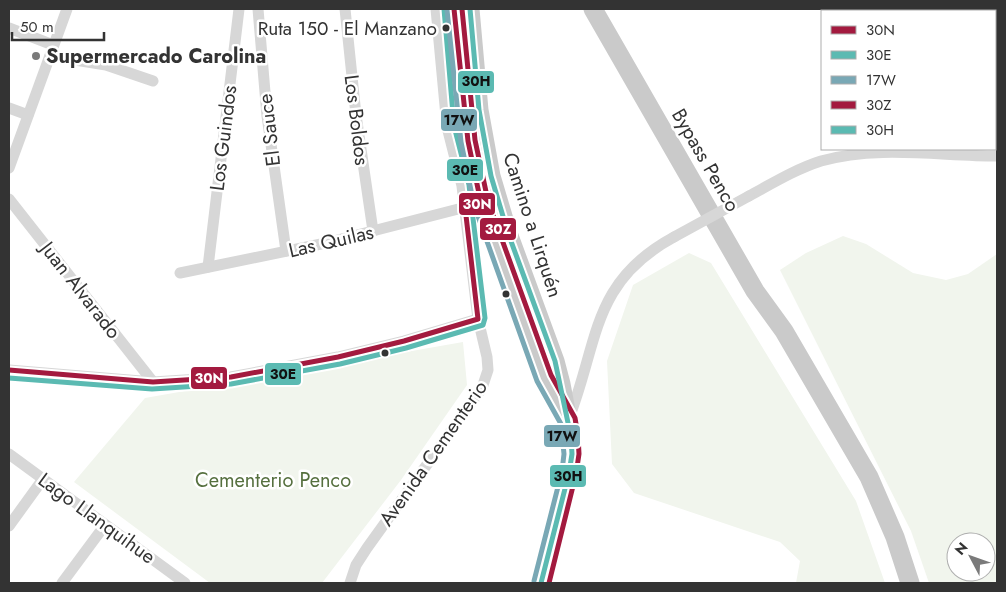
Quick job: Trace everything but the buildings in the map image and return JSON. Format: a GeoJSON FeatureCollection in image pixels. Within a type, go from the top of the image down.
{"type":"FeatureCollection","features":[{"type":"Feature","properties":{"kind":"main road","name":"Camino a Lirquén"},"geometry":{"type":"LineString","coordinates":[[454,9],[473,205],[544,378],[568,421]]}},
{"type":"Feature","properties":{"kind":"main road","name":"Camino a Lirquén"},"geometry":{"type":"LineString","coordinates":[[470,9],[479,110],[491,176],[508,233],[555,361],[568,421],[572,454],[570,473],[541,583]]}},
{"type":"Feature","properties":{"kind":"main road","name":"Bypass Penco"},"geometry":{"type":"LineString","coordinates":[[593,9],[755,291],[784,331],[868,477],[895,537],[910,583]]}},
{"type":"Feature","properties":{"kind":"main road","name":"Bypass Penco"},"geometry":{"type":"LineString","coordinates":[[604,9],[768,294],[784,331]]}},
{"type":"Feature","properties":{"kind":"street"},"geometry":{"type":"LineString","coordinates":[[9,168],[67,9]]}},
{"type":"Feature","properties":{"kind":"street","name":"Los Guindos"},"geometry":{"type":"LineString","coordinates":[[208,267],[239,9]]}},
{"type":"Feature","properties":{"kind":"street","name":"El Sauce"},"geometry":{"type":"LineString","coordinates":[[258,9],[267,116],[286,251]]}},
{"type":"Feature","properties":{"kind":"street","name":"Los Boldos"},"geometry":{"type":"LineString","coordinates":[[346,9],[356,115],[373,231]]}},
{"type":"Feature","properties":{"kind":"street","name":"Avenida Cementerio"},"geometry":{"type":"LineString","coordinates":[[345,583],[352,578],[367,548],[484,382],[488,364],[478,319],[473,205],[462,186],[448,127],[436,9]]}},
{"type":"Feature","properties":{"kind":"street"},"geometry":{"type":"LineString","coordinates":[[9,28],[51,51],[111,67],[153,81]]}},
{"type":"Feature","properties":{"kind":"street"},"geometry":{"type":"LineString","coordinates":[[9,108],[28,115]]}},
{"type":"Feature","properties":{"kind":"street"},"geometry":{"type":"LineString","coordinates":[[568,421],[595,332],[607,301],[631,268],[649,252],[795,171],[836,158],[877,153],[997,156]]}},
{"type":"Feature","properties":{"kind":"street","name":"Juan Alvarado"},"geometry":{"type":"LineString","coordinates":[[9,199],[153,382]]}},
{"type":"Feature","properties":{"kind":"street","name":"Las Quilas"},"geometry":{"type":"LineString","coordinates":[[180,273],[373,231],[473,205]]}},
{"type":"Feature","properties":{"kind":"street"},"geometry":{"type":"LineString","coordinates":[[9,370],[153,382],[194,381],[270,370],[404,341],[478,319]]}},
{"type":"Feature","properties":{"kind":"street","name":"Lago Llanquihue"},"geometry":{"type":"LineString","coordinates":[[9,454],[106,525],[170,579],[185,583]]}},
{"type":"Feature","properties":{"kind":"street"},"geometry":{"type":"LineString","coordinates":[[9,526],[43,479]]}},
{"type":"Feature","properties":{"kind":"street"},"geometry":{"type":"LineString","coordinates":[[62,583],[106,525]]}},
{"type":"Feature","properties":{"kind":"green space"},"geometry":{"type":"Polygon","coordinates":[[[843,236],[866,244],[913,273],[946,280],[968,274],[997,254],[997,583],[929,583],[911,531],[780,270],[806,253],[843,236]]]}},
{"type":"Feature","properties":{"kind":"green space"},"geometry":{"type":"Polygon","coordinates":[[[689,253],[711,263],[856,501],[885,583],[796,583],[800,561],[780,542],[634,493],[612,464],[607,361],[633,285],[689,253]]]}},
{"type":"Feature","properties":{"kind":"green space","name":"Cementerio Penco"},"geometry":{"type":"Polygon","coordinates":[[[463,342],[467,385],[401,480],[322,583],[210,583],[74,482],[145,398],[463,342]]]}},
{"type":"Feature","properties":{"kind":"transit line","name":"30E"},"geometry":{"type":"LineString","coordinates":[[9,378],[152,389],[231,384],[340,364],[406,348],[483,325],[485,318],[469,185],[454,126],[444,9]]}},
{"type":"Feature","properties":{"kind":"transit line","name":"30N"},"geometry":{"type":"LineString","coordinates":[[9,370],[153,382],[231,377],[338,357],[404,341],[478,319],[465,207],[481,203],[468,141],[454,9]]}},
{"type":"Feature","properties":{"kind":"transit line","name":"30Z"},"geometry":{"type":"LineString","coordinates":[[462,9],[475,140],[488,201],[551,375],[575,418],[578,436],[579,454],[576,474],[549,583]]}},
{"type":"Feature","properties":{"kind":"transit line","name":"30H"},"geometry":{"type":"LineString","coordinates":[[470,9],[479,110],[491,176],[508,233],[555,361],[571,437],[572,454],[569,473],[541,583]]}},
{"type":"Feature","properties":{"kind":"transit line","name":"17W"},"geometry":{"type":"LineString","coordinates":[[447,10],[461,142],[474,205],[537,381],[561,424],[564,454],[562,471],[534,581]]}},
{"type":"Feature","properties":{"kind":"place","name":"Ruta 150 - El Manzano"},"geometry":{"type":"Point","coordinates":[446,28]}},
{"type":"Feature","properties":{"kind":"place","name":"Supermercado Carolina"},"geometry":{"type":"Point","coordinates":[36,56]}}]}
